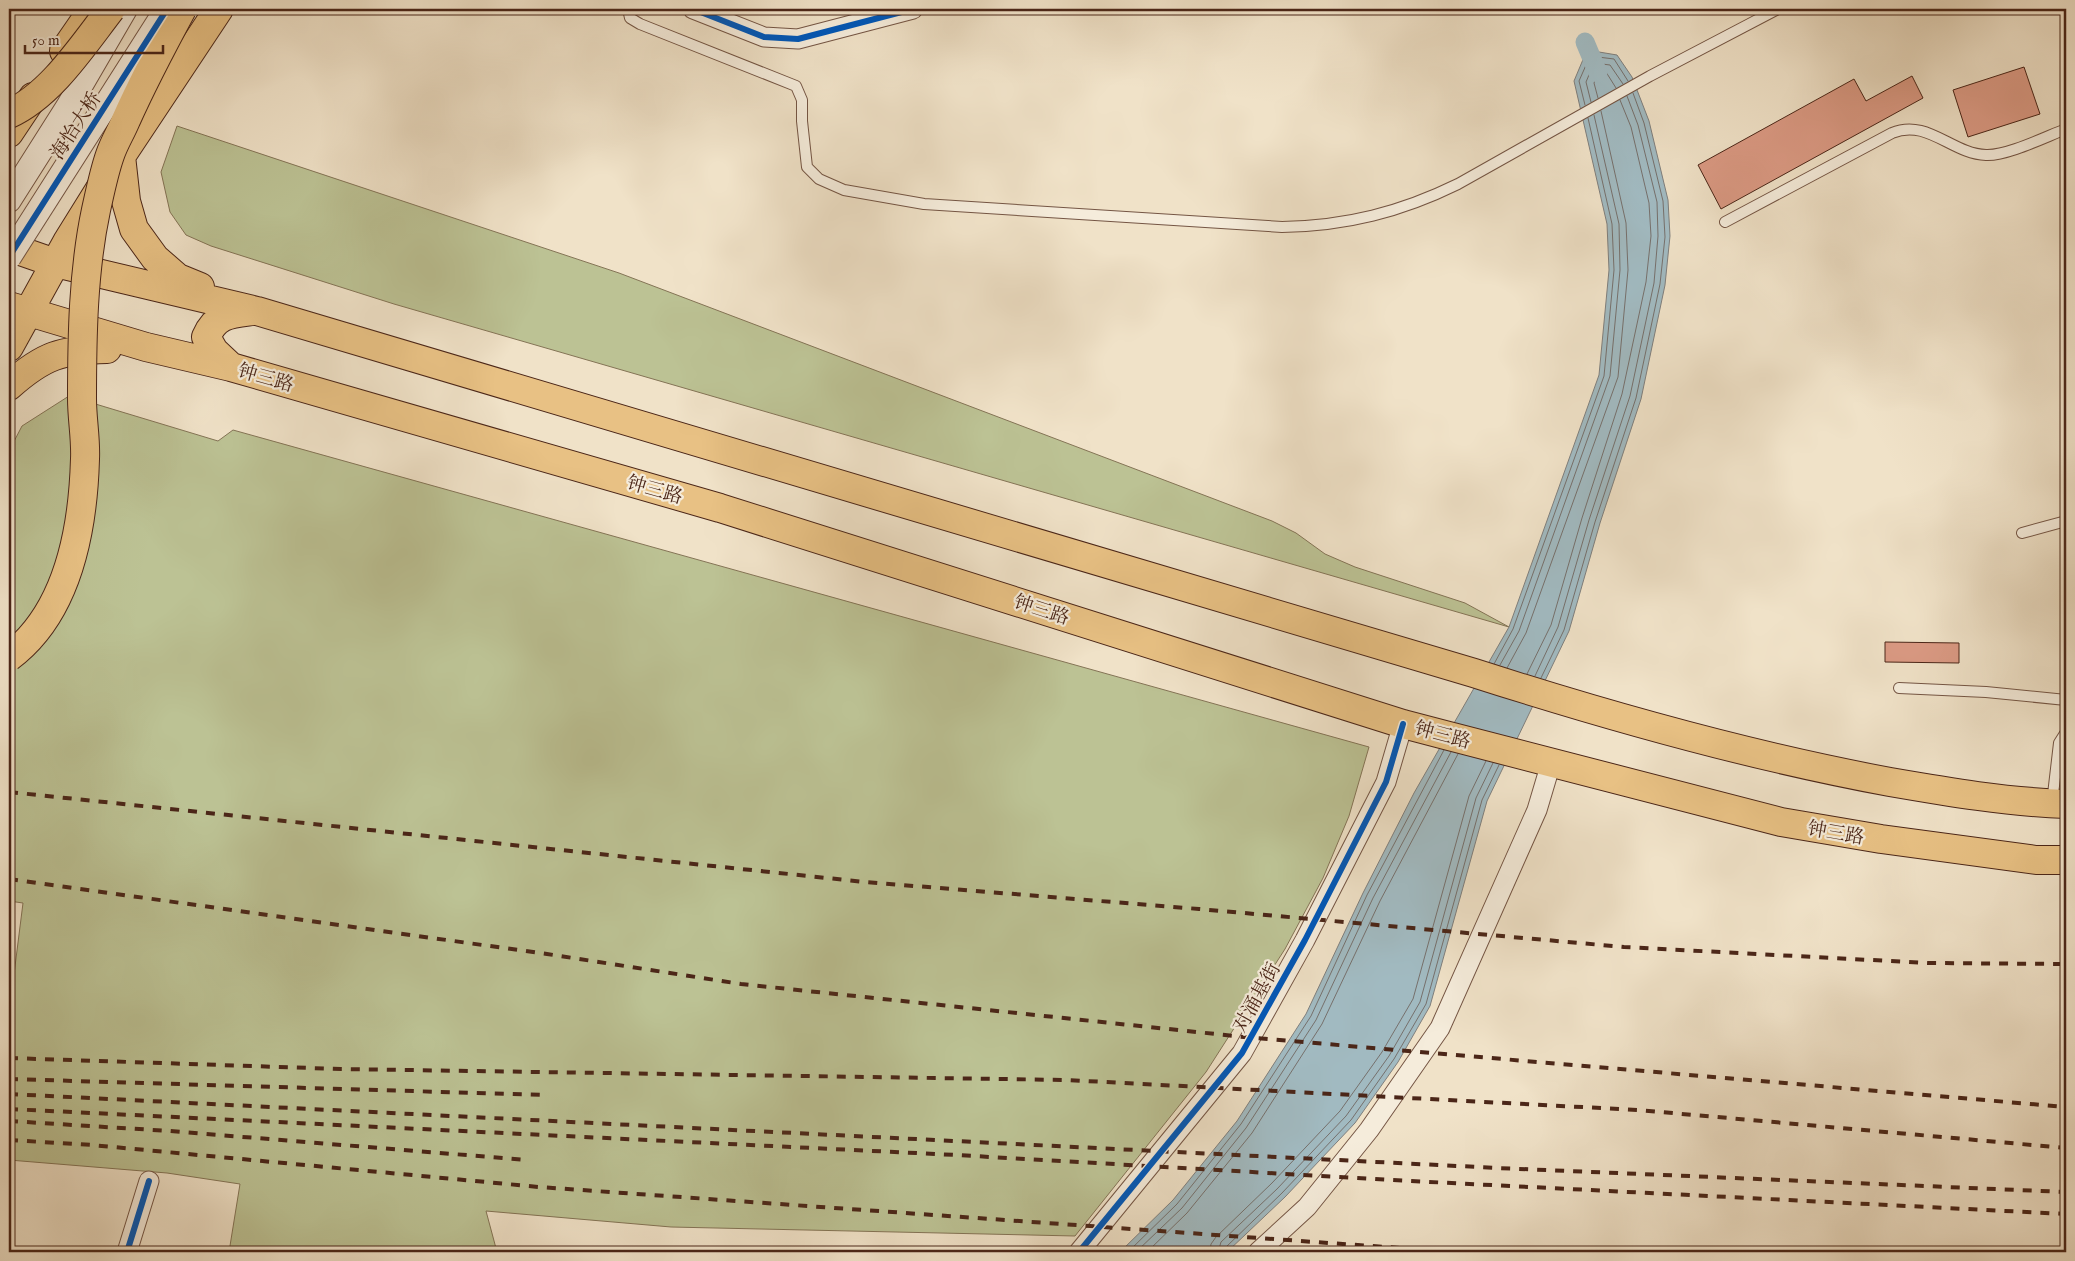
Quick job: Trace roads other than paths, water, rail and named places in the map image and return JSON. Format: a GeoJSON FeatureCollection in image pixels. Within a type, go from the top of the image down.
{"type":"FeatureCollection","features":[{"type":"Feature","properties":{"kind":"main road"},"geometry":{"type":"LineString","coordinates":[[9,133],[93,9]]}},
{"type":"Feature","properties":{"kind":"main road"},"geometry":{"type":"LineString","coordinates":[[9,114],[18,110],[58,77],[111,9]]}},
{"type":"Feature","properties":{"kind":"main road"},"geometry":{"type":"LineString","coordinates":[[9,657],[20,649],[38,629],[52,606],[63,583],[71,555],[81,511],[84,476],[82,400],[84,318],[88,266],[96,212],[110,155],[140,88],[182,9]]}},
{"type":"Feature","properties":{"kind":"main road"},"geometry":{"type":"LineString","coordinates":[[9,347],[18,309],[55,263],[120,156],[219,9]]}},
{"type":"Feature","properties":{"kind":"main road"},"geometry":{"type":"LineString","coordinates":[[120,156],[126,201],[134,229],[155,258],[178,278],[257,311]]}},
{"type":"Feature","properties":{"kind":"main road"},"geometry":{"type":"LineString","coordinates":[[9,247],[55,263],[257,311],[1547,696],[1761,756],[1960,794],[2059,804]]}},
{"type":"Feature","properties":{"kind":"main road","name":"钟三路"},"geometry":{"type":"LineString","coordinates":[[18,309],[146,348],[231,367],[720,508],[1403,724],[1781,822],[1881,839],[2036,860],[2066,860]]}},
{"type":"Feature","properties":{"kind":"main road"},"geometry":{"type":"LineString","coordinates":[[231,367],[214,351],[206,337],[212,324],[230,314],[257,311]]}},
{"type":"Feature","properties":{"kind":"main road"},"geometry":{"type":"LineString","coordinates":[[9,386],[25,372],[52,355],[80,350],[146,348]]}},
{"type":"Feature","properties":{"kind":"street","name":"海怡大桥"},"geometry":{"type":"LineString","coordinates":[[9,200],[68,108],[125,9]]}},
{"type":"Feature","properties":{"kind":"street","name":"海怡大桥"},"geometry":{"type":"LineString","coordinates":[[9,257],[167,9]]}},
{"type":"Feature","properties":{"kind":"street"},"geometry":{"type":"LineString","coordinates":[[693,9],[764,37],[798,39],[913,9]]}},
{"type":"Feature","properties":{"kind":"street","name":"对涌基街"},"geometry":{"type":"LineString","coordinates":[[1079,1252],[1242,1053],[1304,940],[1386,782],[1403,724]]}},
{"type":"Feature","properties":{"kind":"street"},"geometry":{"type":"LineString","coordinates":[[1267,1249],[1307,1207],[1369,1130],[1440,1028],[1537,810],[1551,763]]}},
{"type":"Feature","properties":{"kind":"street"},"geometry":{"type":"LineString","coordinates":[[127,1252],[149,1181]]}},
{"type":"Feature","properties":{"kind":"lane"},"geometry":{"type":"LineString","coordinates":[[628,9],[630,18],[640,24],[796,86],[802,100],[806,167],[819,179],[844,190],[924,204],[1273,227],[1313,226],[1350,222],[1404,207],[1437,194],[1650,76],[1778,9]]}},
{"type":"Feature","properties":{"kind":"lane"},"geometry":{"type":"LineString","coordinates":[[1725,222],[1905,128],[1923,131],[1966,151],[1985,155],[2002,153],[2066,130]]}},
{"type":"Feature","properties":{"kind":"lane"},"geometry":{"type":"LineString","coordinates":[[2022,533],[2066,521]]}},
{"type":"Feature","properties":{"kind":"lane"},"geometry":{"type":"LineString","coordinates":[[1899,688],[1986,692],[2066,700]]}},
{"type":"Feature","properties":{"kind":"lane"},"geometry":{"type":"LineString","coordinates":[[2059,804],[2059,743],[2066,732]]}},
{"type":"Feature","properties":{"kind":"water"},"geometry":{"type":"Polygon","coordinates":[[[1587,50],[1617,55],[1632,77],[1649,121],[1668,200],[1670,236],[1665,285],[1641,399],[1600,523],[1569,631],[1487,801],[1430,1006],[1398,1062],[1355,1123],[1285,1197],[1227,1252],[1120,1252],[1173,1200],[1237,1121],[1306,1014],[1363,893],[1414,793],[1509,627],[1599,375],[1609,270],[1607,224],[1574,81],[1587,50]]]}},
{"type":"Feature","properties":{"kind":"waterway"},"geometry":{"type":"LineString","coordinates":[[1585,42],[1598,73]]}},
{"type":"Feature","properties":{"kind":"railway"},"geometry":{"type":"LineString","coordinates":[[9,792],[865,882],[1199,909],[1624,947],[1928,963],[2066,964]]}},
{"type":"Feature","properties":{"kind":"railway"},"geometry":{"type":"LineString","coordinates":[[9,879],[547,954],[741,984],[1244,1037],[2066,1107]]}},
{"type":"Feature","properties":{"kind":"railway"},"geometry":{"type":"LineString","coordinates":[[9,1058],[341,1069],[1067,1080],[1638,1110],[2066,1148]]}},
{"type":"Feature","properties":{"kind":"railway"},"geometry":{"type":"LineString","coordinates":[[9,1079],[544,1095]]}},
{"type":"Feature","properties":{"kind":"railway"},"geometry":{"type":"LineString","coordinates":[[9,1094],[1498,1168],[2066,1192]]}},
{"type":"Feature","properties":{"kind":"railway"},"geometry":{"type":"LineString","coordinates":[[9,1109],[956,1155],[1391,1180],[2066,1214]]}},
{"type":"Feature","properties":{"kind":"railway"},"geometry":{"type":"LineString","coordinates":[[9,1121],[170,1131],[527,1160]]}},
{"type":"Feature","properties":{"kind":"railway"},"geometry":{"type":"LineString","coordinates":[[9,1140],[92,1145],[539,1187],[1428,1250],[1576,1252]]}}]}
